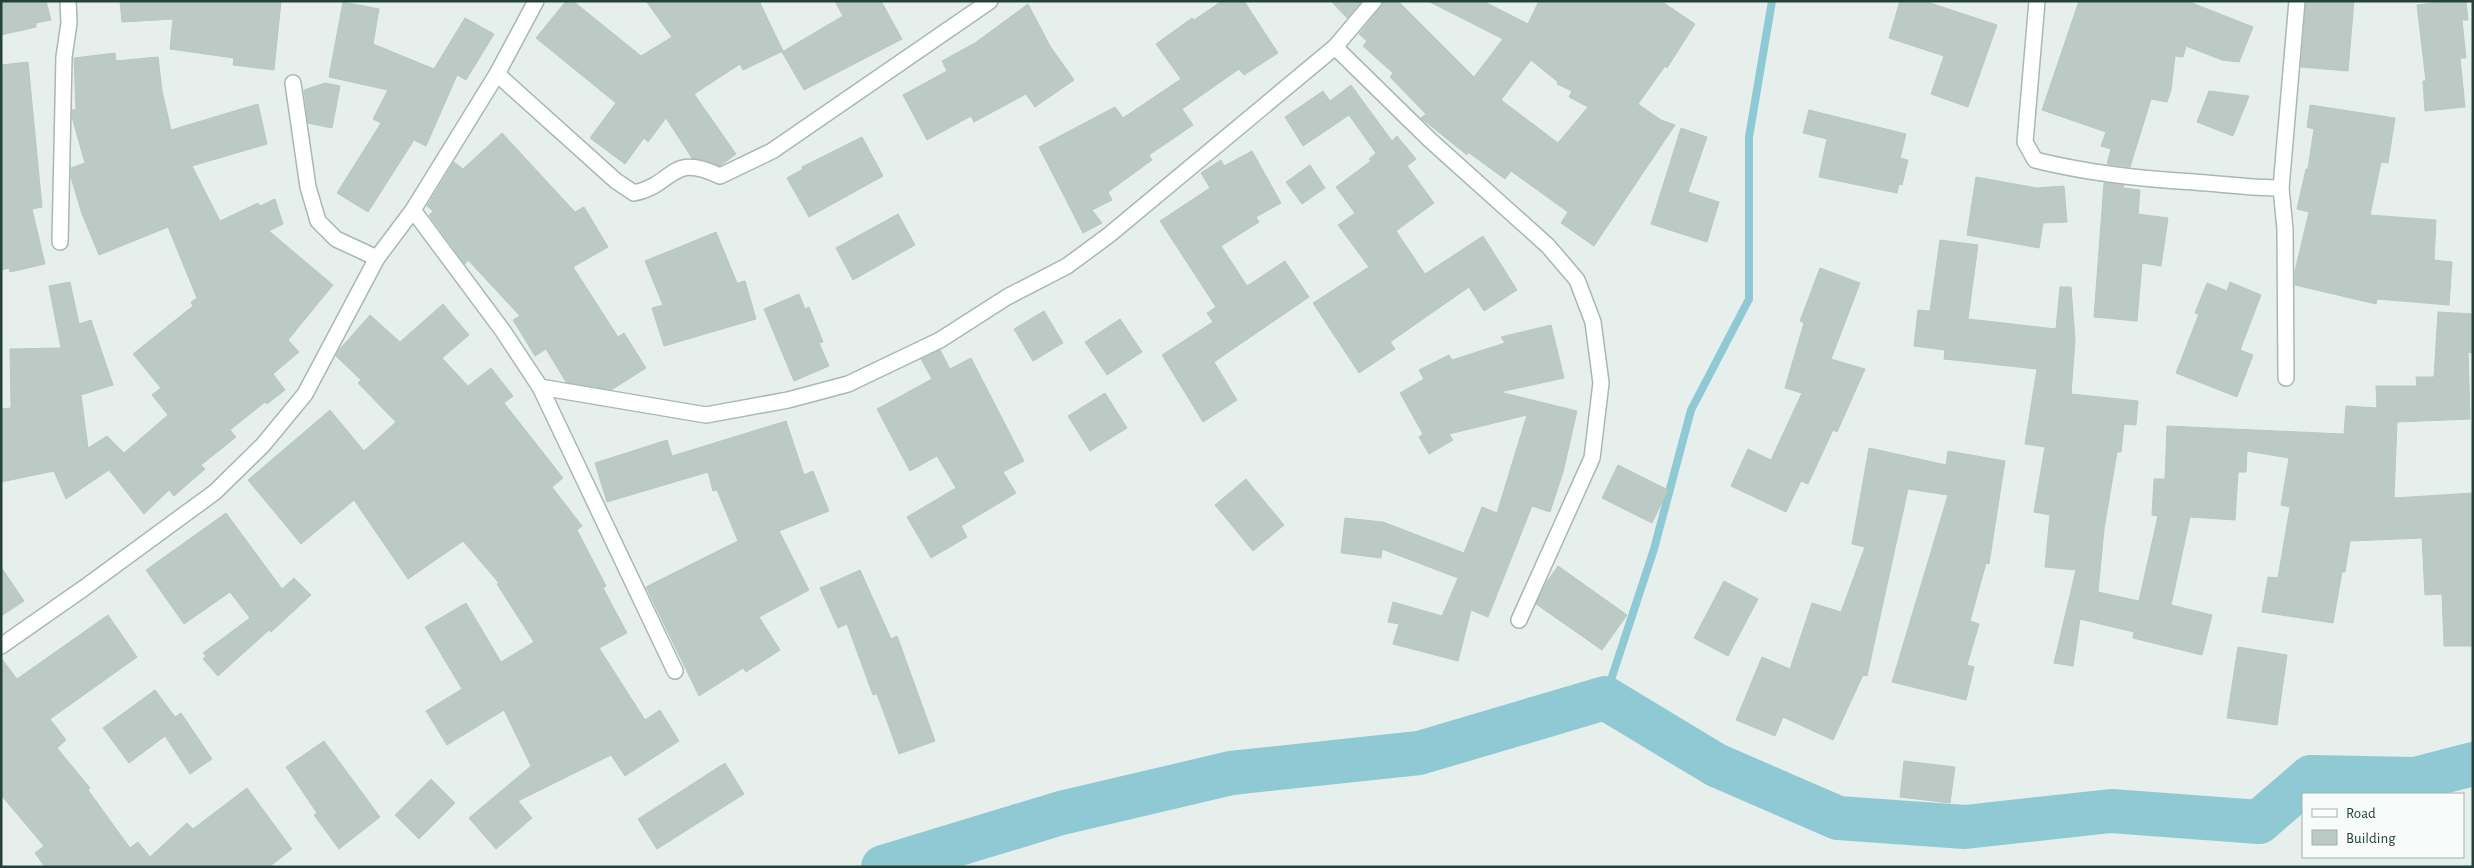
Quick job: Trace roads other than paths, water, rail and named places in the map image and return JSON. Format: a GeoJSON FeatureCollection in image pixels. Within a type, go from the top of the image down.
{"type":"FeatureCollection","features":[{"type":"Feature","properties":{"kind":"street"},"geometry":{"type":"LineString","coordinates":[[60,242],[64,57],[69,23],[68,1]]}},
{"type":"Feature","properties":{"kind":"street"},"geometry":{"type":"LineString","coordinates":[[1,646],[215,492],[263,445],[305,394],[377,258],[413,210],[497,74],[536,1]]}},
{"type":"Feature","properties":{"kind":"street"},"geometry":{"type":"LineString","coordinates":[[497,74],[616,181],[634,193],[650,190],[676,170],[693,166],[720,176],[732,172],[772,151],[990,1]]}},
{"type":"Feature","properties":{"kind":"street"},"geometry":{"type":"LineString","coordinates":[[540,387],[706,415],[788,400],[848,384],[940,340],[1007,297],[1066,266],[1109,235],[1335,47],[1374,1]]}},
{"type":"Feature","properties":{"kind":"street"},"geometry":{"type":"LineString","coordinates":[[2037,1],[2025,142],[2035,160],[2070,169],[2134,178],[2251,188],[2282,188]]}},
{"type":"Feature","properties":{"kind":"street"},"geometry":{"type":"LineString","coordinates":[[2286,378],[2285,229],[2282,188],[2297,1]]}},
{"type":"Feature","properties":{"kind":"street"},"geometry":{"type":"LineString","coordinates":[[1335,47],[1430,140],[1548,246],[1577,280],[1593,322],[1601,383],[1592,458],[1519,620]]}},
{"type":"Feature","properties":{"kind":"street"},"geometry":{"type":"LineString","coordinates":[[293,83],[308,187],[318,221],[336,239],[377,258]]}},
{"type":"Feature","properties":{"kind":"street"},"geometry":{"type":"LineString","coordinates":[[413,210],[503,331],[540,387],[675,671]]}},
{"type":"Feature","properties":{"kind":"waterway"},"geometry":{"type":"LineString","coordinates":[[1605,698],[1654,549],[1691,410],[1749,299],[1749,137],[1772,1]]}},
{"type":"Feature","properties":{"kind":"waterway"},"geometry":{"type":"LineString","coordinates":[[883,867],[1061,813],[1231,773],[1419,753],[1605,698],[1716,765],[1838,818],[1965,827],[2111,811],[2259,822],[2311,777],[2415,779],[2473,764]]}}]}
